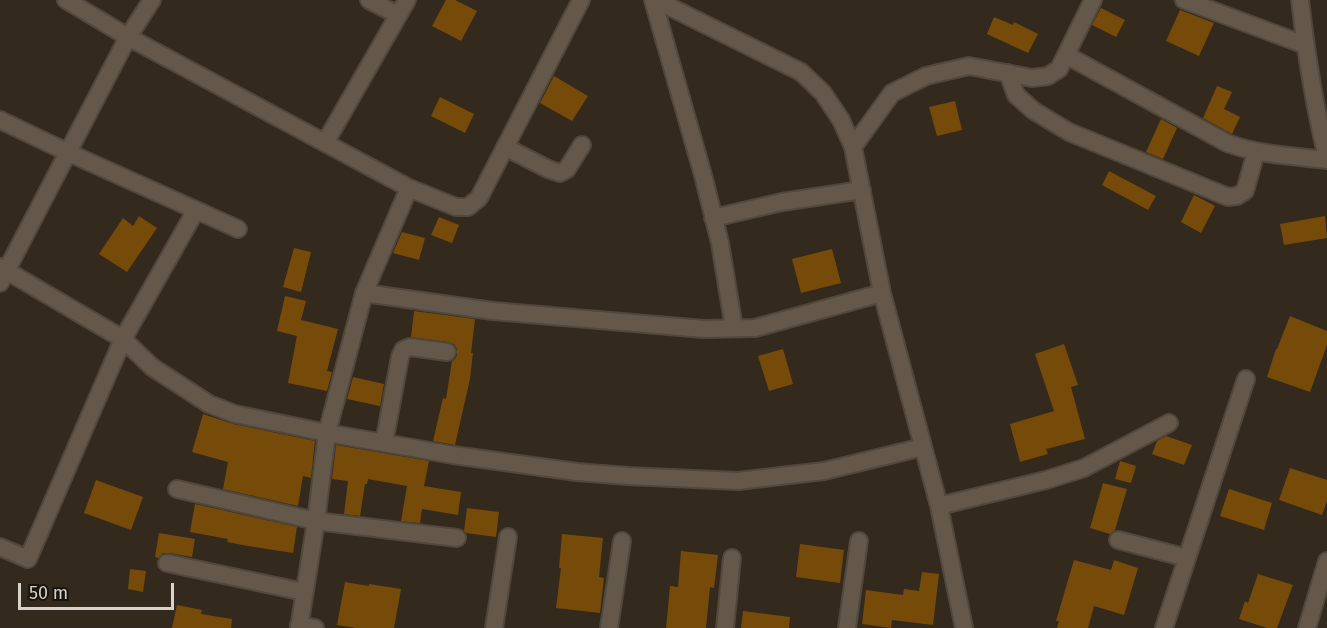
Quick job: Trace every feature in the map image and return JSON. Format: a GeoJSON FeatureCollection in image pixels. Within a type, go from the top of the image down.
{"type":"FeatureCollection","features":[{"type":"Feature","properties":{"kind":"street"},"geometry":{"type":"LineString","coordinates":[[66,0],[128,37],[409,188],[456,207],[468,207],[479,198],[581,0]]}},
{"type":"Feature","properties":{"kind":"street"},"geometry":{"type":"LineString","coordinates":[[152,0],[128,37],[2,273],[123,339],[152,367],[210,404],[235,414],[453,455],[577,472],[628,476],[738,481],[824,471],[923,447]]}},
{"type":"Feature","properties":{"kind":"street"},"geometry":{"type":"LineString","coordinates":[[369,0],[398,15]]}},
{"type":"Feature","properties":{"kind":"street"},"geometry":{"type":"LineString","coordinates":[[325,143],[407,0]]}},
{"type":"Feature","properties":{"kind":"street"},"geometry":{"type":"LineString","coordinates":[[655,0],[801,72],[823,93],[842,120],[853,147],[882,293],[939,506],[964,628]]}},
{"type":"Feature","properties":{"kind":"street"},"geometry":{"type":"LineString","coordinates":[[655,0],[720,243],[734,328]]}},
{"type":"Feature","properties":{"kind":"street"},"geometry":{"type":"LineString","coordinates":[[853,147],[892,93],[926,76],[969,66],[1032,78],[1048,76],[1059,69],[1093,0]]}},
{"type":"Feature","properties":{"kind":"street"},"geometry":{"type":"LineString","coordinates":[[1184,0],[1305,45]]}},
{"type":"Feature","properties":{"kind":"street"},"geometry":{"type":"LineString","coordinates":[[1066,55],[1227,143],[1256,152],[1327,158],[1322,113],[1305,45],[1300,0]]}},
{"type":"Feature","properties":{"kind":"street"},"geometry":{"type":"LineString","coordinates":[[1008,73],[1017,95],[1034,111],[1069,132],[1228,197],[1237,196],[1245,191],[1256,152]]}},
{"type":"Feature","properties":{"kind":"street"},"geometry":{"type":"LineString","coordinates":[[0,120],[238,229]]}},
{"type":"Feature","properties":{"kind":"street"},"geometry":{"type":"LineString","coordinates":[[505,147],[560,173],[567,170],[582,145]]}},
{"type":"Feature","properties":{"kind":"street"},"geometry":{"type":"LineString","coordinates":[[304,627],[304,592],[327,433],[364,293],[409,188]]}},
{"type":"Feature","properties":{"kind":"street"},"geometry":{"type":"LineString","coordinates":[[713,218],[783,202],[862,190]]}},
{"type":"Feature","properties":{"kind":"street"},"geometry":{"type":"LineString","coordinates":[[0,547],[28,559],[123,339],[196,210]]}},
{"type":"Feature","properties":{"kind":"street"},"geometry":{"type":"LineString","coordinates":[[364,293],[493,311],[704,329],[755,328],[882,293]]}},
{"type":"Feature","properties":{"kind":"street"},"geometry":{"type":"LineString","coordinates":[[384,443],[403,350],[410,347],[447,352]]}},
{"type":"Feature","properties":{"kind":"street"},"geometry":{"type":"LineString","coordinates":[[1164,628],[1246,379]]}},
{"type":"Feature","properties":{"kind":"street"},"geometry":{"type":"LineString","coordinates":[[939,506],[1046,480],[1084,468],[1169,423]]}},
{"type":"Feature","properties":{"kind":"street"},"geometry":{"type":"LineString","coordinates":[[177,489],[316,521],[457,538]]}},
{"type":"Feature","properties":{"kind":"street"},"geometry":{"type":"LineString","coordinates":[[494,628],[508,537]]}},
{"type":"Feature","properties":{"kind":"street"},"geometry":{"type":"LineString","coordinates":[[1118,540],[1187,558]]}},
{"type":"Feature","properties":{"kind":"street"},"geometry":{"type":"LineString","coordinates":[[609,628],[622,541]]}},
{"type":"Feature","properties":{"kind":"street"},"geometry":{"type":"LineString","coordinates":[[847,628],[859,541]]}},
{"type":"Feature","properties":{"kind":"street"},"geometry":{"type":"LineString","coordinates":[[725,628],[732,558]]}},
{"type":"Feature","properties":{"kind":"street"},"geometry":{"type":"LineString","coordinates":[[1307,628],[1327,561]]}},
{"type":"Feature","properties":{"kind":"street"},"geometry":{"type":"LineString","coordinates":[[167,563],[304,592]]}},
{"type":"Feature","properties":{"kind":"building"},"geometry":{"type":"Polygon","coordinates":[[[446,0],[455,0],[477,11],[461,41],[432,26],[446,0]]]}},
{"type":"Feature","properties":{"kind":"building"},"geometry":{"type":"Polygon","coordinates":[[[1101,8],[1125,20],[1116,37],[1092,25],[1101,8]]]}},
{"type":"Feature","properties":{"kind":"building"},"geometry":{"type":"Polygon","coordinates":[[[1180,10],[1214,23],[1199,56],[1166,41],[1180,10]]]}},
{"type":"Feature","properties":{"kind":"building"},"geometry":{"type":"Polygon","coordinates":[[[994,17],[1013,25],[1014,22],[1038,34],[1028,53],[987,34],[994,17]]]}},
{"type":"Feature","properties":{"kind":"building"},"geometry":{"type":"Polygon","coordinates":[[[554,76],[588,96],[572,121],[540,103],[554,76]]]}},
{"type":"Feature","properties":{"kind":"building"},"geometry":{"type":"Polygon","coordinates":[[[1217,86],[1232,92],[1224,109],[1240,117],[1232,134],[1203,118],[1217,86]]]}},
{"type":"Feature","properties":{"kind":"building"},"geometry":{"type":"Polygon","coordinates":[[[440,97],[474,114],[465,133],[431,116],[440,97]]]}},
{"type":"Feature","properties":{"kind":"building"},"geometry":{"type":"Polygon","coordinates":[[[955,101],[962,130],[937,136],[929,107],[955,101]]]}},
{"type":"Feature","properties":{"kind":"building"},"geometry":{"type":"Polygon","coordinates":[[[1161,119],[1177,128],[1163,159],[1146,152],[1161,119]]]}},
{"type":"Feature","properties":{"kind":"building"},"geometry":{"type":"Polygon","coordinates":[[[1109,171],[1156,196],[1148,210],[1102,185],[1109,171]]]}},
{"type":"Feature","properties":{"kind":"building"},"geometry":{"type":"Polygon","coordinates":[[[1194,195],[1215,206],[1201,233],[1181,222],[1194,195]]]}},
{"type":"Feature","properties":{"kind":"building"},"geometry":{"type":"Polygon","coordinates":[[[139,216],[157,228],[127,272],[99,254],[123,218],[133,226],[139,216]]]}},
{"type":"Feature","properties":{"kind":"building"},"geometry":{"type":"Polygon","coordinates":[[[1325,216],[1327,238],[1284,245],[1280,224],[1325,216]]]}},
{"type":"Feature","properties":{"kind":"building"},"geometry":{"type":"Polygon","coordinates":[[[439,217],[459,225],[452,243],[431,235],[439,217]]]}},
{"type":"Feature","properties":{"kind":"building"},"geometry":{"type":"Polygon","coordinates":[[[402,232],[425,238],[419,260],[393,253],[402,232]]]}},
{"type":"Feature","properties":{"kind":"building"},"geometry":{"type":"Polygon","coordinates":[[[294,248],[311,252],[301,292],[283,287],[294,248]]]}},
{"type":"Feature","properties":{"kind":"building"},"geometry":{"type":"Polygon","coordinates":[[[832,249],[841,283],[801,293],[792,259],[832,249]]]}},
{"type":"Feature","properties":{"kind":"building"},"geometry":{"type":"Polygon","coordinates":[[[285,296],[306,301],[301,320],[338,329],[327,371],[332,372],[327,391],[288,383],[297,336],[277,331],[285,296]]]}},
{"type":"Feature","properties":{"kind":"building"},"geometry":{"type":"Polygon","coordinates":[[[414,311],[475,319],[470,379],[455,445],[433,441],[443,398],[446,399],[452,361],[456,358],[457,349],[454,344],[448,342],[411,337],[414,311]]]}},
{"type":"Feature","properties":{"kind":"building"},"geometry":{"type":"Polygon","coordinates":[[[1290,316],[1327,331],[1327,345],[1310,392],[1267,377],[1290,316]]]}},
{"type":"Feature","properties":{"kind":"building"},"geometry":{"type":"Polygon","coordinates":[[[1064,344],[1078,385],[1071,387],[1085,439],[1046,449],[1048,454],[1020,462],[1010,424],[1054,411],[1035,354],[1064,344]]]}},
{"type":"Feature","properties":{"kind":"building"},"geometry":{"type":"Polygon","coordinates":[[[783,349],[793,384],[769,391],[758,356],[783,349]]]}},
{"type":"Feature","properties":{"kind":"building"},"geometry":{"type":"Polygon","coordinates":[[[353,377],[384,384],[380,406],[347,399],[353,377]]]}},
{"type":"Feature","properties":{"kind":"building"},"geometry":{"type":"Polygon","coordinates":[[[203,414],[233,424],[315,441],[311,478],[303,476],[298,506],[223,489],[228,462],[192,452],[203,414]]]}},
{"type":"Feature","properties":{"kind":"building"},"geometry":{"type":"Polygon","coordinates":[[[1166,436],[1192,445],[1184,465],[1152,454],[1157,441],[1166,436]]]}},
{"type":"Feature","properties":{"kind":"building"},"geometry":{"type":"Polygon","coordinates":[[[336,445],[429,461],[424,486],[461,492],[458,515],[422,509],[420,523],[401,521],[407,486],[368,479],[365,484],[360,516],[344,514],[348,481],[332,479],[336,445]]]}},
{"type":"Feature","properties":{"kind":"building"},"geometry":{"type":"Polygon","coordinates":[[[1120,461],[1136,466],[1131,483],[1115,479],[1120,461]]]}},
{"type":"Feature","properties":{"kind":"building"},"geometry":{"type":"Polygon","coordinates":[[[1290,468],[1327,480],[1327,501],[1322,515],[1279,500],[1290,468]]]}},
{"type":"Feature","properties":{"kind":"building"},"geometry":{"type":"Polygon","coordinates":[[[96,480],[143,497],[131,530],[84,513],[96,480]]]}},
{"type":"Feature","properties":{"kind":"building"},"geometry":{"type":"Polygon","coordinates":[[[1103,483],[1127,489],[1115,530],[1110,534],[1090,528],[1103,483]]]}},
{"type":"Feature","properties":{"kind":"building"},"geometry":{"type":"Polygon","coordinates":[[[1229,489],[1272,503],[1264,530],[1220,516],[1229,489]]]}},
{"type":"Feature","properties":{"kind":"building"},"geometry":{"type":"Polygon","coordinates":[[[195,504],[297,527],[293,553],[227,542],[228,539],[190,532],[195,504]]]}},
{"type":"Feature","properties":{"kind":"building"},"geometry":{"type":"Polygon","coordinates":[[[467,508],[499,512],[496,537],[464,531],[467,508]]]}},
{"type":"Feature","properties":{"kind":"building"},"geometry":{"type":"Polygon","coordinates":[[[159,533],[195,539],[192,557],[163,553],[158,558],[155,557],[159,533]]]}},
{"type":"Feature","properties":{"kind":"building"},"geometry":{"type":"Polygon","coordinates":[[[562,534],[603,538],[599,577],[604,578],[600,613],[556,608],[562,534]]]}},
{"type":"Feature","properties":{"kind":"building"},"geometry":{"type":"Polygon","coordinates":[[[800,544],[844,550],[840,583],[796,577],[800,544]]]}},
{"type":"Feature","properties":{"kind":"building"},"geometry":{"type":"Polygon","coordinates":[[[681,551],[718,555],[714,588],[710,587],[706,628],[666,628],[670,586],[678,587],[681,551]]]}},
{"type":"Feature","properties":{"kind":"building"},"geometry":{"type":"Polygon","coordinates":[[[1074,560],[1111,570],[1114,560],[1138,568],[1124,615],[1094,606],[1088,628],[1057,628],[1059,621],[1056,621],[1074,560]]]}},
{"type":"Feature","properties":{"kind":"building"},"geometry":{"type":"Polygon","coordinates":[[[130,569],[146,571],[143,592],[128,589],[130,569]]]}},
{"type":"Feature","properties":{"kind":"building"},"geometry":{"type":"Polygon","coordinates":[[[922,572],[939,574],[933,625],[892,620],[891,628],[862,624],[866,590],[903,595],[904,589],[919,591],[922,572]]]}},
{"type":"Feature","properties":{"kind":"building"},"geometry":{"type":"Polygon","coordinates":[[[1258,574],[1293,585],[1277,628],[1267,628],[1239,619],[1245,601],[1248,603],[1258,574]]]}},
{"type":"Feature","properties":{"kind":"building"},"geometry":{"type":"Polygon","coordinates":[[[345,582],[401,589],[394,628],[356,628],[337,625],[345,582]]]}},
{"type":"Feature","properties":{"kind":"building"},"geometry":{"type":"Polygon","coordinates":[[[177,605],[202,610],[201,614],[232,619],[231,628],[172,628],[177,605]]]}},
{"type":"Feature","properties":{"kind":"building"},"geometry":{"type":"Polygon","coordinates":[[[743,611],[790,617],[789,628],[741,628],[743,611]]]}}]}
